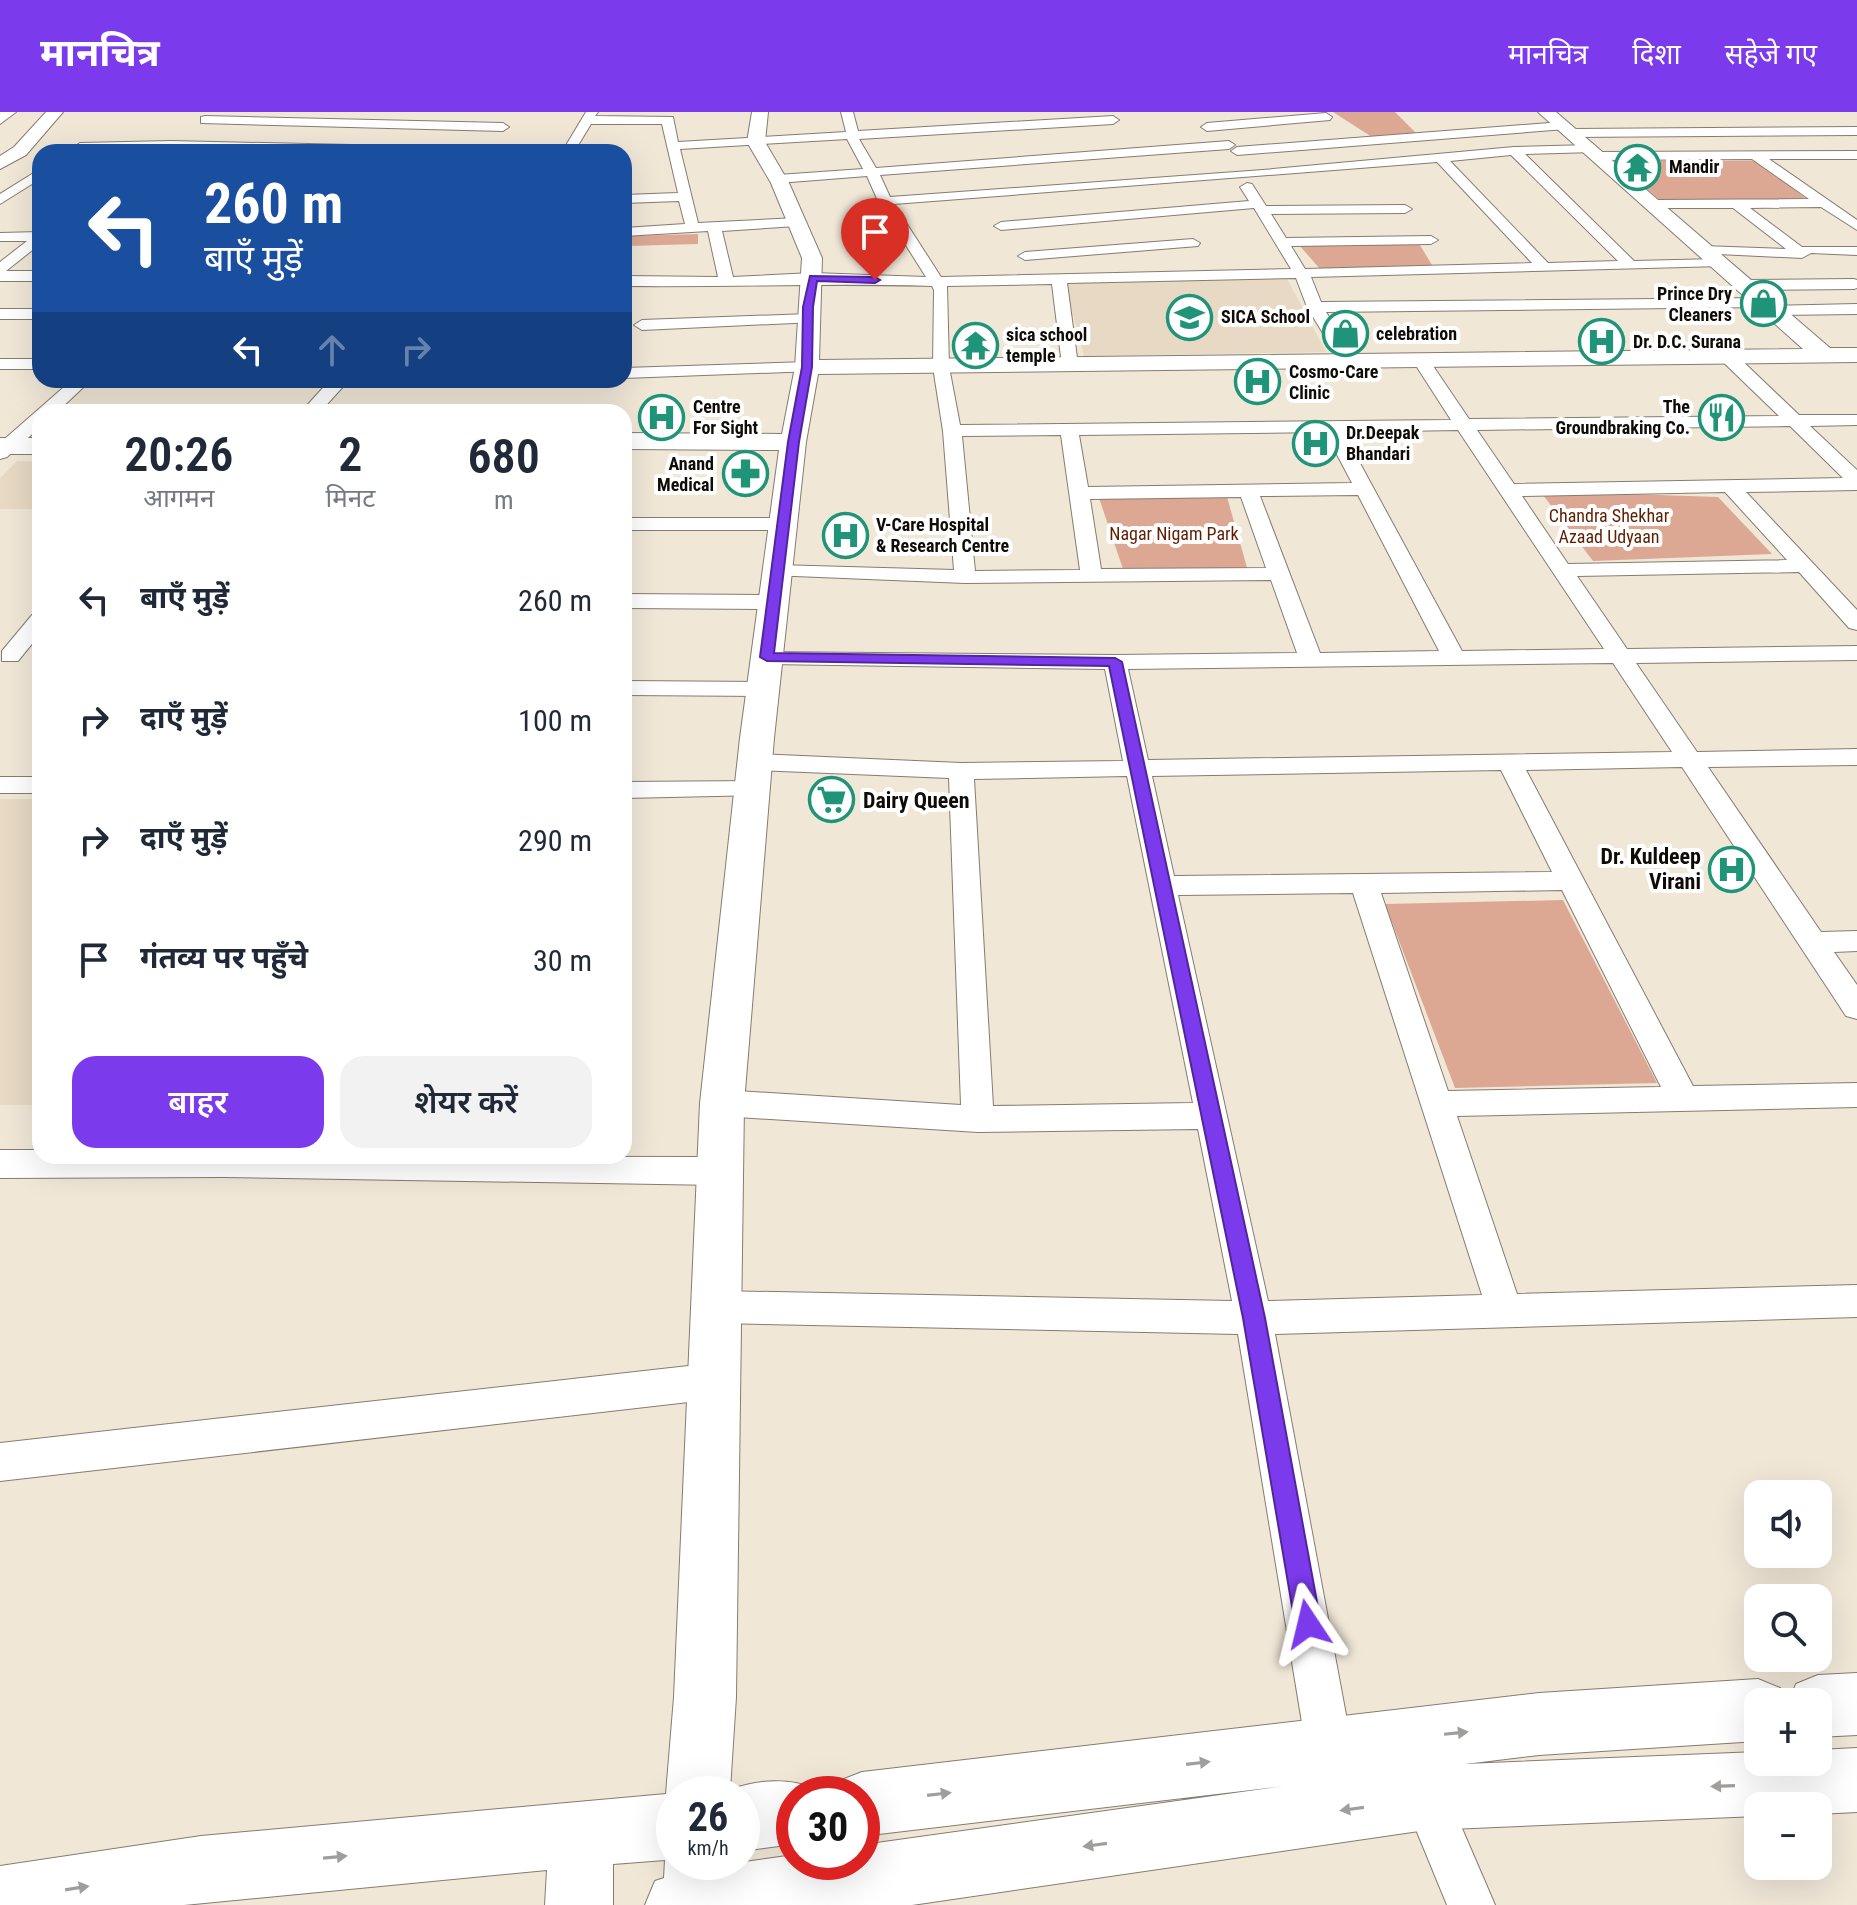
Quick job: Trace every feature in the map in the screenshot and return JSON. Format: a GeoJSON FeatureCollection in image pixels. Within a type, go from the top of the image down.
{"type":"FeatureCollection","features":[{"type":"Feature","properties":{"kind":"street"},"geometry":{"type":"LineString","coordinates":[[0,119],[8,112]]}},
{"type":"Feature","properties":{"kind":"street"},"geometry":{"type":"LineString","coordinates":[[0,144],[55,112]]}},
{"type":"Feature","properties":{"kind":"street"},"geometry":{"type":"LineString","coordinates":[[0,164],[20,151],[55,112]]}},
{"type":"Feature","properties":{"kind":"street"},"geometry":{"type":"LineString","coordinates":[[172,144],[217,112]]}},
{"type":"Feature","properties":{"kind":"street"},"geometry":{"type":"LineString","coordinates":[[494,139],[513,112]]}},
{"type":"Feature","properties":{"kind":"street"},"geometry":{"type":"LineString","coordinates":[[847,112],[855,146],[872,172],[885,201],[942,290],[941,367],[952,431],[965,577]]}},
{"type":"Feature","properties":{"kind":"street"},"geometry":{"type":"LineString","coordinates":[[1249,112],[1295,146]]}},
{"type":"Feature","properties":{"kind":"street"},"geometry":{"type":"LineString","coordinates":[[1263,174],[1202,123],[1322,114],[1364,140]]}},
{"type":"Feature","properties":{"kind":"street"},"geometry":{"type":"LineString","coordinates":[[573,144],[590,116],[669,120],[672,146],[693,230]]}},
{"type":"Feature","properties":{"kind":"street"},"geometry":{"type":"LineString","coordinates":[[778,179],[872,172],[1024,125],[1109,116],[1124,130]]}},
{"type":"Feature","properties":{"kind":"street"},"geometry":{"type":"LineString","coordinates":[[205,120],[503,127]]}},
{"type":"Feature","properties":{"kind":"street"},"geometry":{"type":"LineString","coordinates":[[1413,120],[1429,136]]}},
{"type":"Feature","properties":{"kind":"street"},"geometry":{"type":"LineString","coordinates":[[1483,122],[1494,132]]}},
{"type":"Feature","properties":{"kind":"street"},"geometry":{"type":"LineString","coordinates":[[401,144],[420,124]]}},
{"type":"Feature","properties":{"kind":"street"},"geometry":{"type":"LineString","coordinates":[[672,146],[758,127],[852,135],[947,148],[1047,152],[1295,146],[1494,132],[1560,124],[1857,131]]}},
{"type":"Feature","properties":{"kind":"street"},"geometry":{"type":"LineString","coordinates":[[1560,124],[1825,356]]}},
{"type":"Feature","properties":{"kind":"street"},"geometry":{"type":"LineString","coordinates":[[1024,125],[1033,136]]}},
{"type":"Feature","properties":{"kind":"street"},"geometry":{"type":"LineString","coordinates":[[699,1776],[715,1381],[722,1103],[765,673],[793,442],[807,367],[813,278],[812,258],[758,127]]}},
{"type":"Feature","properties":{"kind":"street"},"geometry":{"type":"LineString","coordinates":[[83,144],[98,134]]}},
{"type":"Feature","properties":{"kind":"street"},"geometry":{"type":"LineString","coordinates":[[1134,140],[1145,151]]}},
{"type":"Feature","properties":{"kind":"street"},"geometry":{"type":"LineString","coordinates":[[1514,151],[1631,266]]}},
{"type":"Feature","properties":{"kind":"street"},"geometry":{"type":"LineString","coordinates":[[990,210],[1239,175],[1372,168],[1514,151],[1857,155]]}},
{"type":"Feature","properties":{"kind":"street"},"geometry":{"type":"LineString","coordinates":[[1832,155],[1857,171]]}},
{"type":"Feature","properties":{"kind":"street"},"geometry":{"type":"LineString","coordinates":[[1756,156],[1857,226]]}},
{"type":"Feature","properties":{"kind":"street"},"geometry":{"type":"LineString","coordinates":[[1440,158],[1545,268]]}},
{"type":"Feature","properties":{"kind":"street"},"geometry":{"type":"LineString","coordinates":[[1239,175],[1302,275],[1315,307],[1349,362]]}},
{"type":"Feature","properties":{"kind":"street"},"geometry":{"type":"LineString","coordinates":[[0,199],[32,178]]}},
{"type":"Feature","properties":{"kind":"street"},"geometry":{"type":"LineString","coordinates":[[632,199],[684,197]]}},
{"type":"Feature","properties":{"kind":"street"},"geometry":{"type":"LineString","coordinates":[[885,201],[1185,227]]}},
{"type":"Feature","properties":{"kind":"street"},"geometry":{"type":"LineString","coordinates":[[1655,204],[1824,203]]}},
{"type":"Feature","properties":{"kind":"street"},"geometry":{"type":"LineString","coordinates":[[1737,204],[1856,285]]}},
{"type":"Feature","properties":{"kind":"street"},"geometry":{"type":"LineString","coordinates":[[1025,256],[1105,248],[1259,207],[1413,219],[1455,269]]}},
{"type":"Feature","properties":{"kind":"street"},"geometry":{"type":"LineString","coordinates":[[990,210],[1025,256],[1038,280]]}},
{"type":"Feature","properties":{"kind":"street"},"geometry":{"type":"LineString","coordinates":[[1281,242],[1413,219]]}},
{"type":"Feature","properties":{"kind":"street"},"geometry":{"type":"LineString","coordinates":[[632,232],[797,222]]}},
{"type":"Feature","properties":{"kind":"street"},"geometry":{"type":"LineString","coordinates":[[1185,227],[1208,277]]}},
{"type":"Feature","properties":{"kind":"street"},"geometry":{"type":"LineString","coordinates":[[715,229],[711,246],[727,282]]}},
{"type":"Feature","properties":{"kind":"street"},"geometry":{"type":"LineString","coordinates":[[0,237],[32,237]]}},
{"type":"Feature","properties":{"kind":"street"},"geometry":{"type":"LineString","coordinates":[[0,269],[32,243]]}},
{"type":"Feature","properties":{"kind":"street"},"geometry":{"type":"LineString","coordinates":[[1105,248],[1124,279]]}},
{"type":"Feature","properties":{"kind":"street"},"geometry":{"type":"LineString","coordinates":[[640,328],[727,282],[813,278],[938,282],[1124,279],[1631,266],[1710,257],[1857,251]]}},
{"type":"Feature","properties":{"kind":"street"},"geometry":{"type":"LineString","coordinates":[[0,276],[32,276]]}},
{"type":"Feature","properties":{"kind":"street"},"geometry":{"type":"LineString","coordinates":[[1059,280],[1070,365]]}},
{"type":"Feature","properties":{"kind":"street"},"geometry":{"type":"LineString","coordinates":[[1743,285],[1856,285]]}},
{"type":"Feature","properties":{"kind":"street"},"geometry":{"type":"LineString","coordinates":[[632,304],[640,328]]}},
{"type":"Feature","properties":{"kind":"street"},"geometry":{"type":"LineString","coordinates":[[1315,307],[1857,309]]}},
{"type":"Feature","properties":{"kind":"street"},"geometry":{"type":"LineString","coordinates":[[0,314],[32,314]]}},
{"type":"Feature","properties":{"kind":"street"},"geometry":{"type":"LineString","coordinates":[[640,328],[809,319]]}},
{"type":"Feature","properties":{"kind":"street"},"geometry":{"type":"LineString","coordinates":[[640,328],[807,367],[1857,355]]}},
{"type":"Feature","properties":{"kind":"street"},"geometry":{"type":"LineString","coordinates":[[1728,357],[1857,483]]}},
{"type":"Feature","properties":{"kind":"street"},"geometry":{"type":"LineString","coordinates":[[1421,361],[1857,1008]]}},
{"type":"Feature","properties":{"kind":"street"},"geometry":{"type":"LineString","coordinates":[[0,364],[32,364]]}},
{"type":"Feature","properties":{"kind":"street"},"geometry":{"type":"LineString","coordinates":[[55,404],[73,388]]}},
{"type":"Feature","properties":{"kind":"street"},"geometry":{"type":"LineString","coordinates":[[318,404],[332,388]]}},
{"type":"Feature","properties":{"kind":"street"},"geometry":{"type":"LineString","coordinates":[[952,431],[1857,420]]}},
{"type":"Feature","properties":{"kind":"street"},"geometry":{"type":"LineString","coordinates":[[2,448],[32,424]]}},
{"type":"Feature","properties":{"kind":"street"},"geometry":{"type":"LineString","coordinates":[[1331,426],[1454,658]]}},
{"type":"Feature","properties":{"kind":"street"},"geometry":{"type":"LineString","coordinates":[[1069,429],[1092,576]]}},
{"type":"Feature","properties":{"kind":"street"},"geometry":{"type":"LineString","coordinates":[[632,441],[793,442]]}},
{"type":"Feature","properties":{"kind":"street"},"geometry":{"type":"LineString","coordinates":[[2,448],[32,446]]}},
{"type":"Feature","properties":{"kind":"street"},"geometry":{"type":"LineString","coordinates":[[1508,490],[1857,483]]}},
{"type":"Feature","properties":{"kind":"street"},"geometry":{"type":"LineString","coordinates":[[1730,486],[1857,623]]}},
{"type":"Feature","properties":{"kind":"street"},"geometry":{"type":"LineString","coordinates":[[1079,493],[1364,489]]}},
{"type":"Feature","properties":{"kind":"street"},"geometry":{"type":"LineString","coordinates":[[1248,490],[1311,660]]}},
{"type":"Feature","properties":{"kind":"street"},"geometry":{"type":"LineString","coordinates":[[632,524],[783,524]]}},
{"type":"Feature","properties":{"kind":"street"},"geometry":{"type":"LineString","coordinates":[[1562,570],[1804,566]]}},
{"type":"Feature","properties":{"kind":"street"},"geometry":{"type":"LineString","coordinates":[[632,600],[775,586],[965,577],[1279,574]]}},
{"type":"Feature","properties":{"kind":"street"},"geometry":{"type":"LineString","coordinates":[[5,656],[32,628]]}},
{"type":"Feature","properties":{"kind":"street"},"geometry":{"type":"LineString","coordinates":[[632,687],[765,673],[1115,662],[1857,653]]}},
{"type":"Feature","properties":{"kind":"street"},"geometry":{"type":"LineString","coordinates":[[5,656],[32,656]]}},
{"type":"Feature","properties":{"kind":"street"},"geometry":{"type":"LineString","coordinates":[[1115,662],[1254,1318],[1329,1747]]}},
{"type":"Feature","properties":{"kind":"street"},"geometry":{"type":"LineString","coordinates":[[632,789],[754,776],[1857,757]]}},
{"type":"Feature","properties":{"kind":"street"},"geometry":{"type":"LineString","coordinates":[[1509,762],[1683,1098]]}},
{"type":"Feature","properties":{"kind":"street"},"geometry":{"type":"LineString","coordinates":[[961,771],[978,1119]]}},
{"type":"Feature","properties":{"kind":"street"},"geometry":{"type":"LineString","coordinates":[[0,785],[32,785]]}},
{"type":"Feature","properties":{"kind":"street"},"geometry":{"type":"LineString","coordinates":[[1162,886],[1570,881]]}},
{"type":"Feature","properties":{"kind":"street"},"geometry":{"type":"LineString","coordinates":[[1364,884],[1505,1311]]}},
{"type":"Feature","properties":{"kind":"street"},"geometry":{"type":"LineString","coordinates":[[1812,942],[1857,941]]}},
{"type":"Feature","properties":{"kind":"street"},"geometry":{"type":"LineString","coordinates":[[1436,1104],[1857,1095]]}},
{"type":"Feature","properties":{"kind":"street"},"geometry":{"type":"LineString","coordinates":[[722,1103],[978,1119],[1211,1116]]}},
{"type":"Feature","properties":{"kind":"street"},"geometry":{"type":"LineString","coordinates":[[0,1164],[32,1163]]}},
{"type":"Feature","properties":{"kind":"street"},"geometry":{"type":"LineString","coordinates":[[532,1164],[719,1171]]}},
{"type":"Feature","properties":{"kind":"street"},"geometry":{"type":"LineString","coordinates":[[717,1307],[1254,1318],[1857,1301]]}},
{"type":"Feature","properties":{"kind":"street"},"geometry":{"type":"LineString","coordinates":[[0,1462],[715,1381]]}},
{"type":"Feature","properties":{"kind":"street"},"geometry":{"type":"LineString","coordinates":[[1832,1705],[1857,1704]]}},
{"type":"Feature","properties":{"kind":"street"},"geometry":{"type":"LineString","coordinates":[[880,1802],[1539,1724],[1744,1711]]}},
{"type":"Feature","properties":{"kind":"street"},"geometry":{"type":"LineString","coordinates":[[691,1890],[1426,1798],[1857,1780]]}},
{"type":"Feature","properties":{"kind":"street"},"geometry":{"type":"LineString","coordinates":[[1426,1798],[1471,1905]]}},
{"type":"Feature","properties":{"kind":"street"},"geometry":{"type":"LineString","coordinates":[[0,1900],[201,1869],[656,1828]]}},
{"type":"Feature","properties":{"kind":"street"},"geometry":{"type":"LineString","coordinates":[[579,1905],[581,1834]]}},
{"type":"Feature","properties":{"kind":"shaded area","name":"SICA School"},"geometry":{"type":"Polygon","coordinates":[[[1286,277],[1326,352],[1084,356],[1064,281],[1286,277]]]}},
{"type":"Feature","properties":{"kind":"shaded area"},"geometry":{"type":"Polygon","coordinates":[[[17,461],[32,462],[32,509],[0,509],[0,478],[17,461]]]}},
{"type":"Feature","properties":{"kind":"shaded area"},"geometry":{"type":"Polygon","coordinates":[[[0,799],[32,799],[32,1105],[0,1105],[0,799]]]}},
{"type":"Feature","properties":{"kind":"green space"},"geometry":{"type":"Polygon","coordinates":[[[1333,112],[1395,112],[1417,134],[1375,139],[1333,112]]]}},
{"type":"Feature","properties":{"kind":"green space"},"geometry":{"type":"Polygon","coordinates":[[[1616,161],[1756,161],[1813,204],[1661,201],[1616,161]]]}},
{"type":"Feature","properties":{"kind":"green space"},"geometry":{"type":"Polygon","coordinates":[[[698,234],[698,244],[632,246],[632,236],[698,234]]]}},
{"type":"Feature","properties":{"kind":"green space"},"geometry":{"type":"Polygon","coordinates":[[[1418,242],[1432,265],[1321,270],[1299,245],[1418,242]]]}},
{"type":"Feature","properties":{"kind":"green space","name":"Chandra Shekhar Azaad Udyaan"},"geometry":{"type":"Polygon","coordinates":[[[1540,491],[1718,497],[1772,554],[1593,561],[1540,491]]]}},
{"type":"Feature","properties":{"kind":"green space","name":"Nagar Nigam Park"},"geometry":{"type":"Polygon","coordinates":[[[1098,495],[1227,497],[1248,571],[1124,572],[1098,495]]]}},
{"type":"Feature","properties":{"kind":"green space"},"geometry":{"type":"Polygon","coordinates":[[[1563,900],[1657,1083],[1455,1088],[1385,904],[1563,900]]]}},
{"type":"Feature","properties":{"kind":"place","name":"Mandir"},"geometry":{"type":"Point","coordinates":[1638,167]}},
{"type":"Feature","properties":{"kind":"place","name":"Prince Dry Cleaners"},"geometry":{"type":"Point","coordinates":[1763,304]}},
{"type":"Feature","properties":{"kind":"place","name":"SICA School"},"geometry":{"type":"Point","coordinates":[1190,317]}},
{"type":"Feature","properties":{"kind":"place","name":"celebration"},"geometry":{"type":"Point","coordinates":[1345,334]}},
{"type":"Feature","properties":{"kind":"place","name":"Dr. D.C. Surana"},"geometry":{"type":"Point","coordinates":[1602,342]}},
{"type":"Feature","properties":{"kind":"place","name":"sica school temple"},"geometry":{"type":"Point","coordinates":[975,345]}},
{"type":"Feature","properties":{"kind":"place","name":"Cosmo-Care Clinic"},"geometry":{"type":"Point","coordinates":[1258,382]}},
{"type":"Feature","properties":{"kind":"place","name":"Centre For Sight"},"geometry":{"type":"Point","coordinates":[662,417]}},
{"type":"Feature","properties":{"kind":"place","name":"The Groundbraking Co."},"geometry":{"type":"Point","coordinates":[1721,417]}},
{"type":"Feature","properties":{"kind":"place","name":"Dr.Deepak Bhandari"},"geometry":{"type":"Point","coordinates":[1315,443]}},
{"type":"Feature","properties":{"kind":"place","name":"Anand Medical"},"geometry":{"type":"Point","coordinates":[745,474]}},
{"type":"Feature","properties":{"kind":"place","name":"V-Care Hospital & Research Centre"},"geometry":{"type":"Point","coordinates":[845,535]}},
{"type":"Feature","properties":{"kind":"place","name":"Dairy Queen"},"geometry":{"type":"Point","coordinates":[832,800]}},
{"type":"Feature","properties":{"kind":"place","name":"Dr. Kuldeep Virani"},"geometry":{"type":"Point","coordinates":[1732,869]}},
{"type":"Feature","properties":{"kind":"route"},"geometry":{"type":"LineString","coordinates":[[875,280],[813,278],[808,307],[807,367],[793,442],[767,657],[1115,662],[1254,1318],[1308,1624]]}}]}
